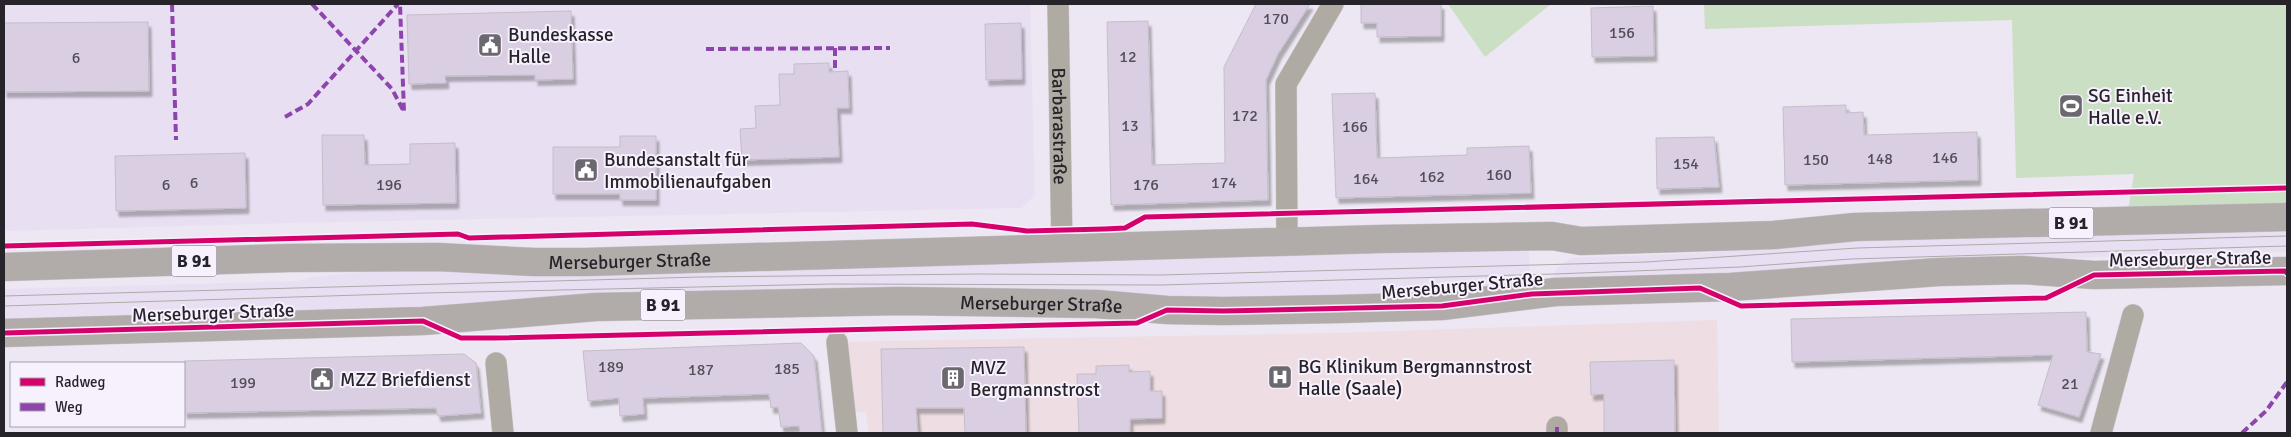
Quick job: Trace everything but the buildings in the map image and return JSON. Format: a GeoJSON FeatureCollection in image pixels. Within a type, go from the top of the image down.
{"type":"FeatureCollection","features":[{"type":"Feature","properties":{"kind":"main road","name":"Merseburger Straße"},"geometry":{"type":"LineString","coordinates":[[4,266],[429,257],[542,262],[1552,236],[1582,241],[1774,235],[1855,228],[2287,217]]}},
{"type":"Feature","properties":{"kind":"main road","name":"Merseburger Straße"},"geometry":{"type":"LineString","coordinates":[[4,333],[423,321],[596,307],[900,301],[1097,304],[1167,310],[1338,309],[1442,306],[1555,292],[1730,287],[1939,272],[2022,270],[2094,275],[2287,271]]}},
{"type":"Feature","properties":{"kind":"street","name":"Barbarastraße"},"geometry":{"type":"LineString","coordinates":[[1058,4],[1062,249]]}},
{"type":"Feature","properties":{"kind":"street"},"geometry":{"type":"LineString","coordinates":[[1287,242],[1286,84],[1333,4]]}},
{"type":"Feature","properties":{"kind":"street"},"geometry":{"type":"LineString","coordinates":[[2101,433],[2133,315]]}},
{"type":"Feature","properties":{"kind":"street"},"geometry":{"type":"LineString","coordinates":[[837,342],[847,433]]}},
{"type":"Feature","properties":{"kind":"street"},"geometry":{"type":"LineString","coordinates":[[496,363],[503,433]]}},
{"type":"Feature","properties":{"kind":"shaded area"},"geometry":{"type":"Polygon","coordinates":[[[4,4],[1030,4],[1035,195],[1021,208],[287,223],[4,231],[4,4]]]}},
{"type":"Feature","properties":{"kind":"shaded area"},"geometry":{"type":"Polygon","coordinates":[[[2287,229],[2287,252],[2022,259],[1555,281],[1553,277],[1557,268],[1571,258],[1704,253],[1870,240],[2287,229]]]}},
{"type":"Feature","properties":{"kind":"shaded area"},"geometry":{"type":"Polygon","coordinates":[[[1526,248],[1529,251],[1530,280],[1527,282],[1457,293],[1181,299],[1126,292],[852,289],[538,297],[433,308],[4,323],[4,289],[298,281],[311,277],[376,271],[460,271],[534,275],[1526,248]]]}},
{"type":"Feature","properties":{"kind":"shaded area","name":"BG Klinikum Bergmannstrost Halle (Saale)"},"geometry":{"type":"Polygon","coordinates":[[[1717,320],[1719,433],[869,433],[866,412],[845,412],[837,342],[1339,333],[1717,320]]]}},
{"type":"Feature","properties":{"kind":"green space"},"geometry":{"type":"Polygon","coordinates":[[[1448,4],[1551,4],[1485,57],[1448,4]]]}},
{"type":"Feature","properties":{"kind":"green space"},"geometry":{"type":"Polygon","coordinates":[[[1704,4],[2287,4],[2287,204],[2128,211],[2134,174],[2016,178],[2012,20],[1705,29],[1704,4]]]}},
{"type":"Feature","properties":{"kind":"tram line"},"geometry":{"type":"LineString","coordinates":[[4,296],[700,277],[978,274],[1161,275],[1646,262],[1857,248],[2287,236]]}},
{"type":"Feature","properties":{"kind":"tram line"},"geometry":{"type":"LineString","coordinates":[[4,306],[425,293],[833,284],[1161,285],[1554,274],[1740,267],[1851,259],[2287,246]]}},
{"type":"Feature","properties":{"kind":"marked path"},"geometry":{"type":"LineString","coordinates":[[172,4],[176,140]]}},
{"type":"Feature","properties":{"kind":"marked path"},"geometry":{"type":"LineString","coordinates":[[312,4],[392,89],[404,112],[400,4]]}},
{"type":"Feature","properties":{"kind":"marked path"},"geometry":{"type":"LineString","coordinates":[[285,117],[308,104],[398,4]]}},
{"type":"Feature","properties":{"kind":"marked path"},"geometry":{"type":"LineString","coordinates":[[835,48],[835,72]]}},
{"type":"Feature","properties":{"kind":"marked path"},"geometry":{"type":"LineString","coordinates":[[706,49],[890,48]]}},
{"type":"Feature","properties":{"kind":"marked path"},"geometry":{"type":"LineString","coordinates":[[2242,433],[2266,411],[2287,382]]}},
{"type":"Feature","properties":{"kind":"marked path"},"geometry":{"type":"LineString","coordinates":[[1557,427],[1557,433]]}},
{"type":"Feature","properties":{"kind":"cycle path"},"geometry":{"type":"LineString","coordinates":[[4,246],[458,234],[469,238],[972,224],[1027,231],[1125,228],[1145,217],[2287,188]]}},
{"type":"Feature","properties":{"kind":"cycle path"},"geometry":{"type":"LineString","coordinates":[[4,333],[423,321],[461,338],[494,338],[1137,323],[1167,310],[1223,311],[1442,306],[1532,294],[1700,288],[1741,306],[2046,298],[2094,275],[2285,271],[2287,273]]}},
{"type":"Feature","properties":{"kind":"place","name":"Bundeskasse Halle"},"geometry":{"type":"Point","coordinates":[490,45]}},
{"type":"Feature","properties":{"kind":"place","name":"SG Einheit Halle e.V."},"geometry":{"type":"Point","coordinates":[2071,106]}},
{"type":"Feature","properties":{"kind":"place","name":"Bundesanstalt für Immobilienaufgaben"},"geometry":{"type":"Point","coordinates":[586,170]}},
{"type":"Feature","properties":{"kind":"place","name":"BG Klinikum Bergmannstrost Halle (Saale)"},"geometry":{"type":"Point","coordinates":[1280,377]}},
{"type":"Feature","properties":{"kind":"place","name":"MVZ Bergmannstrost"},"geometry":{"type":"Point","coordinates":[953,378]}},
{"type":"Feature","properties":{"kind":"place","name":"MZZ Briefdienst"},"geometry":{"type":"Point","coordinates":[322,379]}}]}
